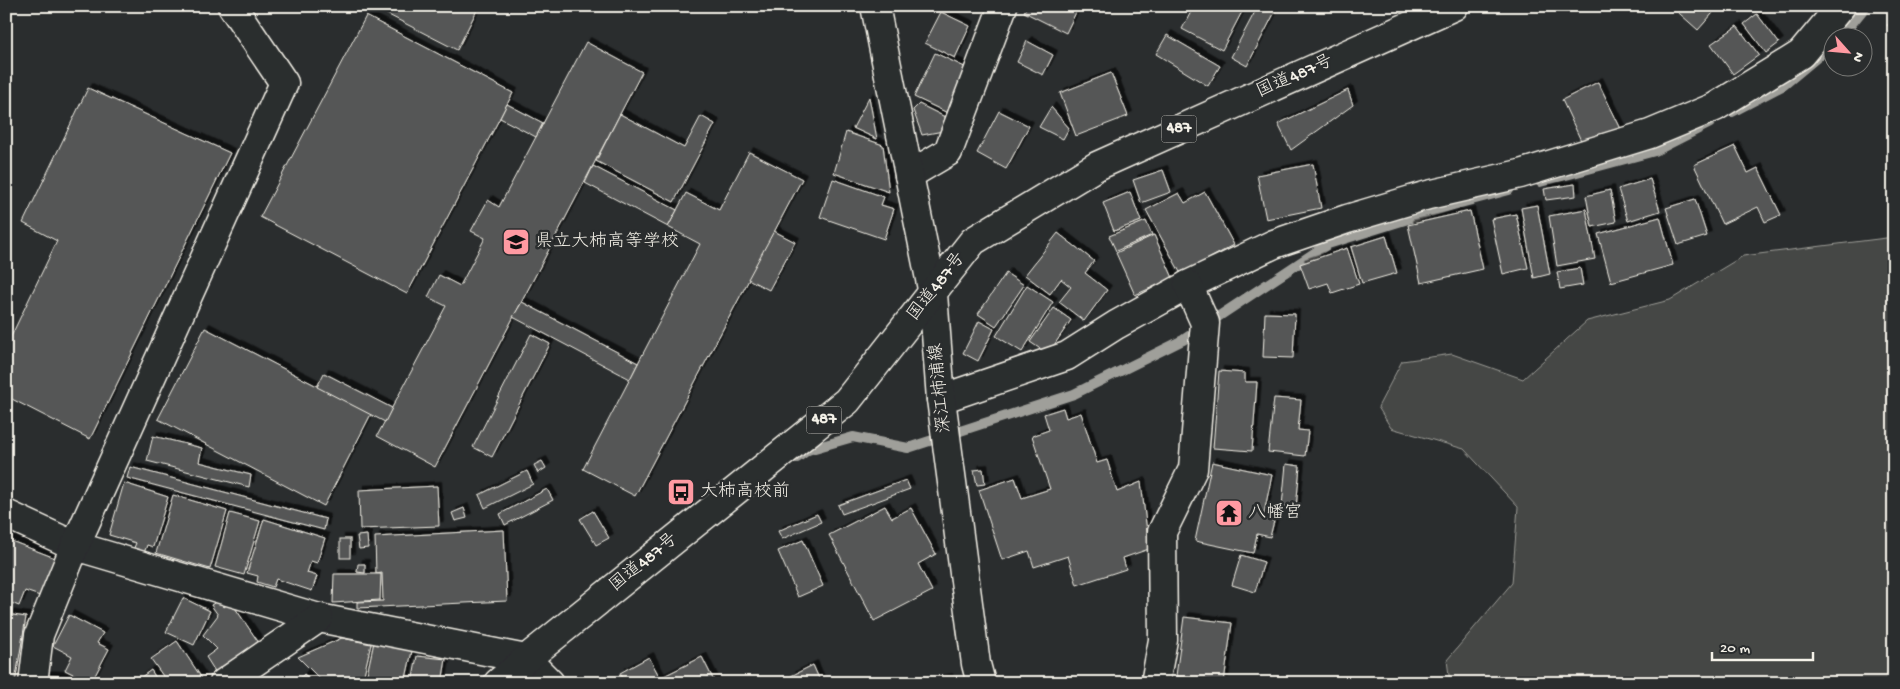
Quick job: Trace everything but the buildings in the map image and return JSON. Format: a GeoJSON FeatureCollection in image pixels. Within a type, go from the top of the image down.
{"type":"FeatureCollection","features":[{"type":"Feature","properties":{"kind":"main road"},"geometry":{"type":"LineString","coordinates":[[33,683],[39,635],[75,546],[284,83],[232,6]]}},
{"type":"Feature","properties":{"kind":"main road","name":"深江柿浦線"},"geometry":{"type":"LineString","coordinates":[[875,6],[933,294],[942,408],[976,664],[981,683]]}},
{"type":"Feature","properties":{"kind":"main road"},"geometry":{"type":"LineString","coordinates":[[909,175],[948,152],[1003,6]]}},
{"type":"Feature","properties":{"kind":"main road","name":"国道487号"},"geometry":{"type":"LineString","coordinates":[[498,683],[526,658],[848,401],[973,241],[1097,166],[1454,6]]}},
{"type":"Feature","properties":{"kind":"main road"},"geometry":{"type":"LineString","coordinates":[[942,408],[1067,356],[1116,325],[1188,285],[1274,244],[1428,195],[1539,168],[1650,134],[1715,108],[1801,54],[1841,6]]}},
{"type":"Feature","properties":{"kind":"main road"},"geometry":{"type":"LineString","coordinates":[[1155,683],[1163,640],[1162,532],[1193,469],[1195,449],[1205,323],[1188,285]]}},
{"type":"Feature","properties":{"kind":"main road"},"geometry":{"type":"LineString","coordinates":[[6,514],[75,546],[319,618],[526,658],[550,683]]}},
{"type":"Feature","properties":{"kind":"main road"},"geometry":{"type":"LineString","coordinates":[[224,683],[319,618]]}},
{"type":"Feature","properties":{"kind":"shaded area"},"geometry":{"type":"Polygon","coordinates":[[[1894,237],[1894,683],[1450,683],[1447,660],[1512,583],[1518,507],[1464,449],[1391,428],[1378,407],[1402,361],[1452,354],[1523,379],[1587,321],[1670,300],[1743,256],[1894,237]]]}},
{"type":"Feature","properties":{"kind":"waterway"},"geometry":{"type":"LineString","coordinates":[[1848,28],[1866,6]]}},
{"type":"Feature","properties":{"kind":"waterway"},"geometry":{"type":"LineString","coordinates":[[1732,112],[1784,85],[1822,53]]}},
{"type":"Feature","properties":{"kind":"waterway"},"geometry":{"type":"LineString","coordinates":[[1540,182],[1655,151],[1710,123]]}},
{"type":"Feature","properties":{"kind":"waterway"},"geometry":{"type":"LineString","coordinates":[[797,458],[808,450],[853,437],[908,448],[1074,394],[1183,340],[1328,244],[1453,205],[1509,190]]}},
{"type":"Feature","properties":{"kind":"place","name":"県立大柿高等学校"},"geometry":{"type":"Point","coordinates":[516,242]}},
{"type":"Feature","properties":{"kind":"place","name":"大柿高校前"},"geometry":{"type":"Point","coordinates":[681,492]}},
{"type":"Feature","properties":{"kind":"place","name":"八幡宮"},"geometry":{"type":"Point","coordinates":[1229,513]}}]}
